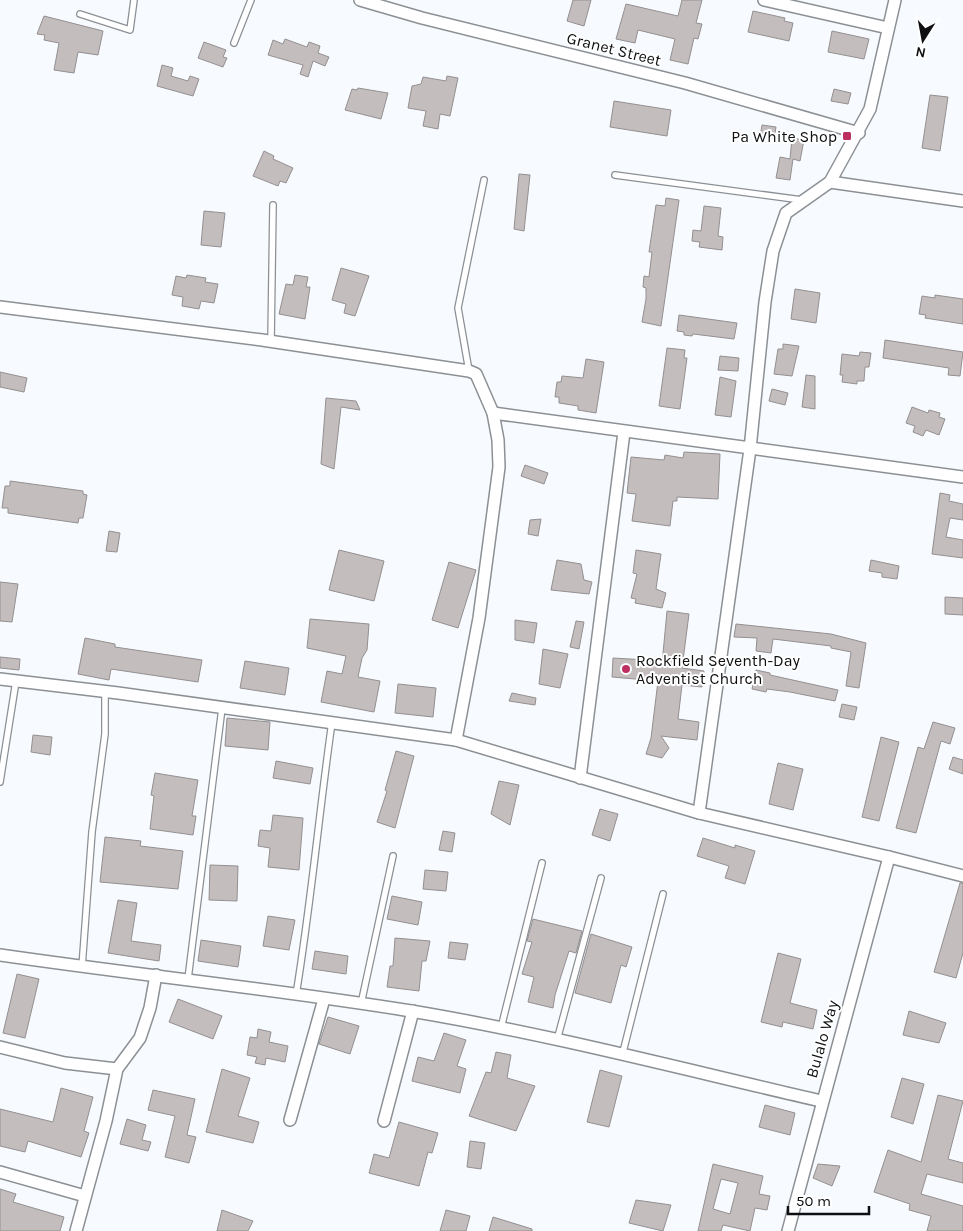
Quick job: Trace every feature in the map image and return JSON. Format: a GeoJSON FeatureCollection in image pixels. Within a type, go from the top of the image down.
{"type":"FeatureCollection","features":[{"type":"Feature","properties":{"kind":"street","name":"Granet Street"},"geometry":{"type":"LineString","coordinates":[[360,0],[422,18],[685,83],[859,133]]}},
{"type":"Feature","properties":{"kind":"street"},"geometry":{"type":"LineString","coordinates":[[764,0],[888,28]]}},
{"type":"Feature","properties":{"kind":"street"},"geometry":{"type":"LineString","coordinates":[[699,813],[750,449],[765,302],[773,251],[786,213],[830,182],[859,133],[870,109],[895,0]]}},
{"type":"Feature","properties":{"kind":"street"},"geometry":{"type":"LineString","coordinates":[[830,182],[963,202]]}},
{"type":"Feature","properties":{"kind":"street"},"geometry":{"type":"LineString","coordinates":[[0,307],[271,341],[469,371],[478,377],[493,414],[498,440],[499,467],[479,618],[456,740]]}},
{"type":"Feature","properties":{"kind":"street"},"geometry":{"type":"LineString","coordinates":[[493,414],[963,477]]}},
{"type":"Feature","properties":{"kind":"street"},"geometry":{"type":"LineString","coordinates":[[580,778],[624,432]]}},
{"type":"Feature","properties":{"kind":"street"},"geometry":{"type":"LineString","coordinates":[[0,679],[105,691],[456,740],[699,813],[963,876]]}},
{"type":"Feature","properties":{"kind":"street","name":"Bulalo Way"},"geometry":{"type":"LineString","coordinates":[[788,1231],[821,1101],[889,857]]}},
{"type":"Feature","properties":{"kind":"street"},"geometry":{"type":"LineString","coordinates":[[0,955],[413,1011],[501,1028],[821,1101]]}},
{"type":"Feature","properties":{"kind":"street"},"geometry":{"type":"LineString","coordinates":[[76,1231],[118,1069],[140,1038],[150,1008],[156,975]]}},
{"type":"Feature","properties":{"kind":"street"},"geometry":{"type":"LineString","coordinates":[[290,1120],[324,998]]}},
{"type":"Feature","properties":{"kind":"street"},"geometry":{"type":"LineString","coordinates":[[384,1120],[413,1011]]}},
{"type":"Feature","properties":{"kind":"street"},"geometry":{"type":"LineString","coordinates":[[0,1047],[65,1063],[118,1069]]}},
{"type":"Feature","properties":{"kind":"street"},"geometry":{"type":"LineString","coordinates":[[0,1172],[85,1196]]}},
{"type":"Feature","properties":{"kind":"lane"},"geometry":{"type":"LineString","coordinates":[[80,14],[130,30],[134,0]]}},
{"type":"Feature","properties":{"kind":"lane"},"geometry":{"type":"LineString","coordinates":[[234,43],[251,0]]}},
{"type":"Feature","properties":{"kind":"lane"},"geometry":{"type":"LineString","coordinates":[[615,175],[802,200]]}},
{"type":"Feature","properties":{"kind":"lane"},"geometry":{"type":"LineString","coordinates":[[469,371],[458,308],[484,180]]}},
{"type":"Feature","properties":{"kind":"lane"},"geometry":{"type":"LineString","coordinates":[[271,341],[272,205]]}},
{"type":"Feature","properties":{"kind":"lane"},"geometry":{"type":"LineString","coordinates":[[0,782],[16,681]]}},
{"type":"Feature","properties":{"kind":"lane"},"geometry":{"type":"LineString","coordinates":[[82,967],[92,832],[105,734],[105,691]]}},
{"type":"Feature","properties":{"kind":"lane"},"geometry":{"type":"LineString","coordinates":[[188,979],[222,708]]}},
{"type":"Feature","properties":{"kind":"lane"},"geometry":{"type":"LineString","coordinates":[[296,995],[309,916],[321,801],[332,722]]}},
{"type":"Feature","properties":{"kind":"lane"},"geometry":{"type":"LineString","coordinates":[[361,1004],[393,856]]}},
{"type":"Feature","properties":{"kind":"lane"},"geometry":{"type":"LineString","coordinates":[[501,1028],[542,863]]}},
{"type":"Feature","properties":{"kind":"lane"},"geometry":{"type":"LineString","coordinates":[[557,1041],[601,878]]}},
{"type":"Feature","properties":{"kind":"lane"},"geometry":{"type":"LineString","coordinates":[[622,1056],[663,894]]}},
{"type":"Feature","properties":{"kind":"building"},"geometry":{"type":"Polygon","coordinates":[[[573,0],[591,0],[584,26],[567,21],[573,0]]]}},
{"type":"Feature","properties":{"kind":"building"},"geometry":{"type":"Polygon","coordinates":[[[682,0],[702,0],[696,23],[702,24],[698,39],[694,38],[688,64],[670,60],[675,39],[638,30],[635,43],[616,39],[626,4],[678,16],[682,0]]]}},
{"type":"Feature","properties":{"kind":"building"},"geometry":{"type":"Polygon","coordinates":[[[753,11],[785,18],[784,21],[793,23],[789,41],[748,32],[753,11]]]}},
{"type":"Feature","properties":{"kind":"building"},"geometry":{"type":"Polygon","coordinates":[[[44,16],[103,31],[98,55],[78,52],[74,73],[54,70],[59,43],[44,40],[45,35],[37,34],[44,16]]]}},
{"type":"Feature","properties":{"kind":"building"},"geometry":{"type":"Polygon","coordinates":[[[832,31],[869,39],[864,59],[828,52],[832,31]]]}},
{"type":"Feature","properties":{"kind":"building"},"geometry":{"type":"Polygon","coordinates":[[[285,39],[307,47],[309,42],[320,46],[318,53],[329,57],[325,66],[313,61],[308,77],[300,74],[303,65],[268,55],[273,40],[283,44],[285,39]]]}},
{"type":"Feature","properties":{"kind":"building"},"geometry":{"type":"Polygon","coordinates":[[[204,42],[226,50],[223,57],[227,58],[223,67],[198,58],[204,42]]]}},
{"type":"Feature","properties":{"kind":"building"},"geometry":{"type":"Polygon","coordinates":[[[162,65],[173,68],[171,76],[188,81],[190,76],[199,79],[193,96],[157,86],[162,65]]]}},
{"type":"Feature","properties":{"kind":"building"},"geometry":{"type":"Polygon","coordinates":[[[447,76],[458,78],[450,116],[440,114],[438,129],[423,126],[426,111],[408,108],[412,86],[421,84],[423,77],[446,81],[447,76]]]}},
{"type":"Feature","properties":{"kind":"building"},"geometry":{"type":"Polygon","coordinates":[[[358,88],[388,93],[381,119],[345,110],[352,89],[357,90],[358,88]]]}},
{"type":"Feature","properties":{"kind":"building"},"geometry":{"type":"Polygon","coordinates":[[[834,89],[851,93],[848,104],[831,101],[834,89]]]}},
{"type":"Feature","properties":{"kind":"building"},"geometry":{"type":"Polygon","coordinates":[[[930,95],[948,97],[940,151],[922,148],[930,95]]]}},
{"type":"Feature","properties":{"kind":"building"},"geometry":{"type":"Polygon","coordinates":[[[614,101],[671,110],[667,136],[610,127],[614,101]]]}},
{"type":"Feature","properties":{"kind":"building"},"geometry":{"type":"Polygon","coordinates":[[[762,125],[776,127],[774,139],[760,137],[762,125]]]}},
{"type":"Feature","properties":{"kind":"building"},"geometry":{"type":"Polygon","coordinates":[[[792,138],[804,140],[800,161],[793,159],[790,180],[776,178],[780,157],[790,159],[792,138]]]}},
{"type":"Feature","properties":{"kind":"building"},"geometry":{"type":"Polygon","coordinates":[[[264,151],[274,156],[273,159],[293,168],[286,183],[280,181],[278,186],[253,176],[264,151]]]}},
{"type":"Feature","properties":{"kind":"building"},"geometry":{"type":"Polygon","coordinates":[[[519,174],[530,175],[524,231],[514,229],[519,174]]]}},
{"type":"Feature","properties":{"kind":"building"},"geometry":{"type":"Polygon","coordinates":[[[666,198],[679,200],[661,326],[642,322],[646,299],[646,288],[643,287],[644,276],[649,277],[652,252],[649,252],[656,205],[665,206],[666,198]]]}},
{"type":"Feature","properties":{"kind":"building"},"geometry":{"type":"Polygon","coordinates":[[[704,206],[721,208],[718,236],[723,237],[722,250],[699,247],[700,242],[692,241],[693,230],[701,231],[704,206]]]}},
{"type":"Feature","properties":{"kind":"building"},"geometry":{"type":"Polygon","coordinates":[[[204,211],[225,213],[221,247],[201,245],[204,211]]]}},
{"type":"Feature","properties":{"kind":"building"},"geometry":{"type":"Polygon","coordinates":[[[341,268],[369,276],[355,316],[344,313],[346,304],[332,300],[341,268]]]}},
{"type":"Feature","properties":{"kind":"building"},"geometry":{"type":"Polygon","coordinates":[[[187,275],[206,278],[205,282],[218,284],[214,303],[201,301],[199,309],[182,306],[183,297],[172,295],[176,276],[186,278],[187,275]]]}},
{"type":"Feature","properties":{"kind":"building"},"geometry":{"type":"Polygon","coordinates":[[[295,275],[308,277],[306,287],[310,287],[305,319],[279,314],[286,284],[293,285],[295,275]]]}},
{"type":"Feature","properties":{"kind":"building"},"geometry":{"type":"Polygon","coordinates":[[[795,289],[820,293],[816,323],[791,319],[795,289]]]}},
{"type":"Feature","properties":{"kind":"building"},"geometry":{"type":"Polygon","coordinates":[[[935,295],[963,299],[963,324],[925,318],[926,315],[919,314],[922,296],[935,298],[935,295]]]}},
{"type":"Feature","properties":{"kind":"building"},"geometry":{"type":"Polygon","coordinates":[[[679,315],[737,323],[734,339],[693,334],[692,336],[684,335],[684,332],[677,331],[679,315]]]}},
{"type":"Feature","properties":{"kind":"building"},"geometry":{"type":"Polygon","coordinates":[[[885,340],[963,352],[960,376],[948,375],[949,368],[883,358],[885,340]]]}},
{"type":"Feature","properties":{"kind":"building"},"geometry":{"type":"Polygon","coordinates":[[[783,344],[799,346],[792,376],[774,374],[778,349],[783,349],[783,344]]]}},
{"type":"Feature","properties":{"kind":"building"},"geometry":{"type":"Polygon","coordinates":[[[667,348],[685,350],[684,358],[687,358],[680,409],[659,406],[667,348]]]}},
{"type":"Feature","properties":{"kind":"building"},"geometry":{"type":"Polygon","coordinates":[[[860,352],[871,353],[869,367],[865,367],[864,381],[857,381],[857,384],[842,382],[843,375],[840,375],[842,354],[859,356],[860,352]]]}},
{"type":"Feature","properties":{"kind":"building"},"geometry":{"type":"Polygon","coordinates":[[[720,356],[739,358],[738,371],[718,370],[720,356]]]}},
{"type":"Feature","properties":{"kind":"building"},"geometry":{"type":"Polygon","coordinates":[[[586,359],[604,362],[596,413],[578,410],[578,406],[559,403],[559,397],[555,397],[557,382],[561,382],[562,376],[583,378],[586,359]]]}},
{"type":"Feature","properties":{"kind":"building"},"geometry":{"type":"Polygon","coordinates":[[[0,372],[27,378],[24,392],[0,387],[0,372]]]}},
{"type":"Feature","properties":{"kind":"building"},"geometry":{"type":"Polygon","coordinates":[[[806,375],[815,376],[815,409],[802,407],[806,375]]]}},
{"type":"Feature","properties":{"kind":"building"},"geometry":{"type":"Polygon","coordinates":[[[720,377],[736,381],[731,417],[715,415],[720,377]]]}},
{"type":"Feature","properties":{"kind":"building"},"geometry":{"type":"Polygon","coordinates":[[[772,389],[788,393],[785,405],[769,401],[772,389]]]}},
{"type":"Feature","properties":{"kind":"building"},"geometry":{"type":"Polygon","coordinates":[[[326,398],[356,401],[360,410],[341,407],[334,469],[321,464],[326,398]]]}},
{"type":"Feature","properties":{"kind":"building"},"geometry":{"type":"Polygon","coordinates":[[[912,407],[928,413],[929,410],[940,413],[939,417],[945,419],[939,435],[926,430],[923,436],[913,432],[915,426],[906,423],[912,407]]]}},
{"type":"Feature","properties":{"kind":"building"},"geometry":{"type":"Polygon","coordinates":[[[684,452],[720,454],[718,499],[677,497],[677,501],[673,501],[670,526],[632,521],[636,494],[627,493],[631,457],[664,460],[665,455],[683,458],[684,452]]]}},
{"type":"Feature","properties":{"kind":"building"},"geometry":{"type":"Polygon","coordinates":[[[525,465],[548,473],[544,484],[521,476],[525,465]]]}},
{"type":"Feature","properties":{"kind":"building"},"geometry":{"type":"Polygon","coordinates":[[[10,481],[83,491],[83,494],[87,495],[83,518],[79,518],[78,523],[8,513],[8,508],[2,508],[5,486],[10,486],[10,481]]]}},
{"type":"Feature","properties":{"kind":"building"},"geometry":{"type":"Polygon","coordinates":[[[940,493],[950,495],[949,501],[963,504],[963,520],[950,518],[946,537],[963,540],[963,558],[932,554],[940,493]]]}},
{"type":"Feature","properties":{"kind":"building"},"geometry":{"type":"Polygon","coordinates":[[[541,519],[538,536],[528,534],[530,520],[541,519]]]}},
{"type":"Feature","properties":{"kind":"building"},"geometry":{"type":"Polygon","coordinates":[[[109,531],[120,533],[117,552],[106,551],[109,531]]]}},
{"type":"Feature","properties":{"kind":"building"},"geometry":{"type":"Polygon","coordinates":[[[339,550],[384,561],[374,601],[329,590],[339,550]]]}},
{"type":"Feature","properties":{"kind":"building"},"geometry":{"type":"Polygon","coordinates":[[[636,550],[661,554],[656,589],[666,593],[662,608],[635,603],[636,599],[631,598],[637,574],[633,573],[636,550]]]}},
{"type":"Feature","properties":{"kind":"building"},"geometry":{"type":"Polygon","coordinates":[[[557,560],[581,564],[584,580],[592,582],[589,594],[551,590],[557,560]]]}},
{"type":"Feature","properties":{"kind":"building"},"geometry":{"type":"Polygon","coordinates":[[[871,560],[899,566],[897,579],[882,577],[882,573],[869,571],[871,560]]]}},
{"type":"Feature","properties":{"kind":"building"},"geometry":{"type":"Polygon","coordinates":[[[449,562],[476,570],[458,628],[432,620],[449,562]]]}},
{"type":"Feature","properties":{"kind":"building"},"geometry":{"type":"Polygon","coordinates":[[[0,582],[18,584],[12,622],[0,621],[0,582]]]}},
{"type":"Feature","properties":{"kind":"building"},"geometry":{"type":"Polygon","coordinates":[[[945,597],[963,598],[963,615],[945,614],[945,597]]]}},
{"type":"Feature","properties":{"kind":"building"},"geometry":{"type":"Polygon","coordinates":[[[667,611],[689,614],[682,668],[704,671],[702,687],[682,685],[678,719],[699,722],[697,740],[661,736],[669,748],[662,758],[646,754],[651,738],[658,681],[612,677],[613,658],[647,660],[662,664],[667,611]]]}},
{"type":"Feature","properties":{"kind":"building"},"geometry":{"type":"Polygon","coordinates":[[[310,619],[369,624],[367,650],[362,658],[358,677],[380,681],[374,712],[321,702],[327,671],[342,674],[346,656],[307,648],[310,619]]]}},
{"type":"Feature","properties":{"kind":"building"},"geometry":{"type":"Polygon","coordinates":[[[515,620],[537,623],[534,643],[515,640],[515,620]]]}},
{"type":"Feature","properties":{"kind":"building"},"geometry":{"type":"Polygon","coordinates":[[[576,621],[584,622],[579,649],[570,647],[576,621]]]}},
{"type":"Feature","properties":{"kind":"building"},"geometry":{"type":"Polygon","coordinates":[[[736,624],[831,634],[866,643],[859,688],[846,686],[851,652],[831,648],[831,646],[773,639],[771,653],[756,651],[757,638],[734,637],[736,624]]]}},
{"type":"Feature","properties":{"kind":"building"},"geometry":{"type":"Polygon","coordinates":[[[85,638],[115,644],[115,647],[202,660],[198,682],[111,669],[109,680],[78,674],[85,638]]]}},
{"type":"Feature","properties":{"kind":"building"},"geometry":{"type":"Polygon","coordinates":[[[543,649],[568,654],[560,688],[539,684],[543,649]]]}},
{"type":"Feature","properties":{"kind":"building"},"geometry":{"type":"Polygon","coordinates":[[[0,657],[20,659],[19,670],[0,668],[0,657]]]}},
{"type":"Feature","properties":{"kind":"building"},"geometry":{"type":"Polygon","coordinates":[[[245,661],[289,668],[285,695],[240,688],[245,661]]]}},
{"type":"Feature","properties":{"kind":"building"},"geometry":{"type":"Polygon","coordinates":[[[756,670],[770,673],[770,675],[838,690],[835,701],[790,692],[767,689],[766,692],[752,689],[756,670]]]}},
{"type":"Feature","properties":{"kind":"building"},"geometry":{"type":"Polygon","coordinates":[[[398,684],[436,688],[433,717],[395,713],[398,684]]]}},
{"type":"Feature","properties":{"kind":"building"},"geometry":{"type":"Polygon","coordinates":[[[512,693],[536,698],[535,705],[509,701],[512,693]]]}},
{"type":"Feature","properties":{"kind":"building"},"geometry":{"type":"Polygon","coordinates":[[[842,704],[857,707],[854,720],[839,717],[842,704]]]}},
{"type":"Feature","properties":{"kind":"building"},"geometry":{"type":"Polygon","coordinates":[[[227,718],[270,722],[268,750],[225,746],[227,718]]]}},
{"type":"Feature","properties":{"kind":"building"},"geometry":{"type":"Polygon","coordinates":[[[933,722],[955,728],[950,744],[941,741],[916,833],[896,828],[918,747],[924,749],[933,722]]]}},
{"type":"Feature","properties":{"kind":"building"},"geometry":{"type":"Polygon","coordinates":[[[33,735],[52,737],[50,755],[31,752],[33,735]]]}},
{"type":"Feature","properties":{"kind":"building"},"geometry":{"type":"Polygon","coordinates":[[[881,737],[899,742],[879,821],[862,817],[881,737]]]}},
{"type":"Feature","properties":{"kind":"building"},"geometry":{"type":"Polygon","coordinates":[[[396,751],[414,756],[395,828],[377,822],[387,791],[385,790],[396,751]]]}},
{"type":"Feature","properties":{"kind":"building"},"geometry":{"type":"Polygon","coordinates":[[[953,757],[963,760],[963,774],[949,769],[953,757]]]}},
{"type":"Feature","properties":{"kind":"building"},"geometry":{"type":"Polygon","coordinates":[[[276,761],[313,768],[310,784],[273,778],[276,761]]]}},
{"type":"Feature","properties":{"kind":"building"},"geometry":{"type":"Polygon","coordinates":[[[778,763],[803,769],[793,810],[769,804],[778,763]]]}},
{"type":"Feature","properties":{"kind":"building"},"geometry":{"type":"Polygon","coordinates":[[[155,773],[198,780],[192,816],[196,816],[193,835],[150,829],[154,796],[151,795],[155,773]]]}},
{"type":"Feature","properties":{"kind":"building"},"geometry":{"type":"Polygon","coordinates":[[[499,781],[519,785],[510,825],[491,814],[499,781]]]}},
{"type":"Feature","properties":{"kind":"building"},"geometry":{"type":"Polygon","coordinates":[[[600,809],[618,814],[610,841],[592,835],[600,809]]]}},
{"type":"Feature","properties":{"kind":"building"},"geometry":{"type":"Polygon","coordinates":[[[273,815],[303,818],[299,870],[268,867],[270,848],[258,846],[260,830],[271,831],[273,815]]]}},
{"type":"Feature","properties":{"kind":"building"},"geometry":{"type":"Polygon","coordinates":[[[443,831],[455,833],[452,852],[439,850],[443,831]]]}},
{"type":"Feature","properties":{"kind":"building"},"geometry":{"type":"Polygon","coordinates":[[[105,837],[141,841],[140,846],[183,851],[178,889],[100,882],[105,837]]]}},
{"type":"Feature","properties":{"kind":"building"},"geometry":{"type":"Polygon","coordinates":[[[703,838],[735,848],[735,845],[755,851],[745,884],[725,878],[729,866],[697,856],[703,838]]]}},
{"type":"Feature","properties":{"kind":"building"},"geometry":{"type":"Polygon","coordinates":[[[210,865],[238,866],[237,901],[209,900],[210,865]]]}},
{"type":"Feature","properties":{"kind":"building"},"geometry":{"type":"Polygon","coordinates":[[[425,870],[448,872],[446,891],[423,889],[425,870]]]}},
{"type":"Feature","properties":{"kind":"building"},"geometry":{"type":"Polygon","coordinates":[[[960,883],[963,883],[963,953],[956,978],[934,972],[960,883]]]}},
{"type":"Feature","properties":{"kind":"building"},"geometry":{"type":"Polygon","coordinates":[[[392,896],[422,902],[418,925],[387,919],[392,896]]]}},
{"type":"Feature","properties":{"kind":"building"},"geometry":{"type":"Polygon","coordinates":[[[118,900],[137,903],[131,941],[161,945],[159,961],[108,953],[118,900]]]}},
{"type":"Feature","properties":{"kind":"building"},"geometry":{"type":"Polygon","coordinates":[[[268,916],[295,920],[289,950],[263,946],[268,916]]]}},
{"type":"Feature","properties":{"kind":"building"},"geometry":{"type":"Polygon","coordinates":[[[533,919],[582,931],[576,953],[569,951],[555,995],[553,1008],[528,1002],[534,977],[522,974],[532,942],[527,941],[533,919]]]}},
{"type":"Feature","properties":{"kind":"building"},"geometry":{"type":"Polygon","coordinates":[[[591,934],[632,947],[626,967],[621,965],[611,1003],[575,993],[591,934]]]}},
{"type":"Feature","properties":{"kind":"building"},"geometry":{"type":"Polygon","coordinates":[[[395,938],[430,941],[426,961],[422,961],[419,991],[387,987],[390,966],[393,966],[395,938]]]}},
{"type":"Feature","properties":{"kind":"building"},"geometry":{"type":"Polygon","coordinates":[[[201,940],[241,946],[238,967],[198,961],[201,940]]]}},
{"type":"Feature","properties":{"kind":"building"},"geometry":{"type":"Polygon","coordinates":[[[450,942],[468,944],[465,960],[448,958],[450,942]]]}},
{"type":"Feature","properties":{"kind":"building"},"geometry":{"type":"Polygon","coordinates":[[[315,951],[348,956],[346,974],[312,969],[315,951]]]}},
{"type":"Feature","properties":{"kind":"building"},"geometry":{"type":"Polygon","coordinates":[[[778,953],[801,959],[790,1003],[817,1010],[813,1029],[783,1022],[782,1027],[761,1022],[778,953]]]}},
{"type":"Feature","properties":{"kind":"building"},"geometry":{"type":"Polygon","coordinates":[[[17,974],[39,979],[25,1038],[3,1033],[17,974]]]}},
{"type":"Feature","properties":{"kind":"building"},"geometry":{"type":"Polygon","coordinates":[[[178,999],[222,1016],[213,1039],[169,1022],[178,999]]]}},
{"type":"Feature","properties":{"kind":"building"},"geometry":{"type":"Polygon","coordinates":[[[909,1011],[946,1023],[939,1043],[903,1035],[909,1011]]]}},
{"type":"Feature","properties":{"kind":"building"},"geometry":{"type":"Polygon","coordinates":[[[328,1017],[359,1026],[350,1054],[319,1044],[328,1017]]]}},
{"type":"Feature","properties":{"kind":"building"},"geometry":{"type":"Polygon","coordinates":[[[258,1029],[271,1032],[269,1042],[288,1046],[285,1062],[266,1058],[265,1065],[255,1063],[257,1057],[247,1055],[250,1037],[257,1038],[258,1029]]]}},
{"type":"Feature","properties":{"kind":"building"},"geometry":{"type":"Polygon","coordinates":[[[444,1033],[466,1040],[457,1066],[466,1069],[460,1093],[412,1081],[418,1057],[434,1061],[444,1033]]]}},
{"type":"Feature","properties":{"kind":"building"},"geometry":{"type":"Polygon","coordinates":[[[496,1052],[511,1055],[507,1078],[535,1086],[516,1131],[469,1116],[486,1072],[491,1073],[496,1052]]]}},
{"type":"Feature","properties":{"kind":"building"},"geometry":{"type":"Polygon","coordinates":[[[222,1069],[250,1078],[238,1116],[259,1122],[253,1143],[206,1132],[222,1069]]]}},
{"type":"Feature","properties":{"kind":"building"},"geometry":{"type":"Polygon","coordinates":[[[600,1070],[622,1076],[609,1127],[587,1122],[600,1070]]]}},
{"type":"Feature","properties":{"kind":"building"},"geometry":{"type":"Polygon","coordinates":[[[902,1078],[924,1084],[913,1124],[891,1117],[902,1078]]]}},
{"type":"Feature","properties":{"kind":"building"},"geometry":{"type":"Polygon","coordinates":[[[61,1088],[93,1097],[84,1131],[89,1133],[81,1157],[28,1141],[25,1152],[0,1146],[0,1109],[53,1122],[61,1088]]]}},
{"type":"Feature","properties":{"kind":"building"},"geometry":{"type":"Polygon","coordinates":[[[153,1090],[195,1099],[187,1135],[196,1137],[189,1163],[165,1157],[175,1116],[148,1110],[153,1090]]]}},
{"type":"Feature","properties":{"kind":"building"},"geometry":{"type":"Polygon","coordinates":[[[938,1095],[963,1101],[948,1159],[963,1163],[963,1183],[927,1174],[921,1194],[963,1206],[963,1231],[927,1231],[931,1216],[909,1210],[910,1204],[874,1192],[888,1150],[921,1162],[938,1095]]]}},
{"type":"Feature","properties":{"kind":"building"},"geometry":{"type":"Polygon","coordinates":[[[765,1105],[795,1113],[790,1135],[759,1127],[765,1105]]]}},
{"type":"Feature","properties":{"kind":"building"},"geometry":{"type":"Polygon","coordinates":[[[127,1119],[146,1125],[142,1140],[151,1142],[148,1151],[120,1144],[127,1119]]]}},
{"type":"Feature","properties":{"kind":"building"},"geometry":{"type":"Polygon","coordinates":[[[399,1122],[438,1133],[432,1153],[428,1152],[419,1186],[369,1173],[374,1154],[389,1158],[399,1122]]]}},
{"type":"Feature","properties":{"kind":"building"},"geometry":{"type":"Polygon","coordinates":[[[470,1141],[485,1143],[481,1169],[467,1167],[470,1141]]]}},
{"type":"Feature","properties":{"kind":"building"},"geometry":{"type":"Polygon","coordinates":[[[713,1164],[763,1176],[759,1194],[770,1196],[767,1210],[755,1208],[750,1231],[723,1225],[721,1231],[698,1231],[713,1164]],[[721,1179],[713,1209],[730,1214],[738,1183],[721,1179]]]}},
{"type":"Feature","properties":{"kind":"building"},"geometry":{"type":"Polygon","coordinates":[[[818,1164],[840,1166],[832,1186],[813,1178],[818,1164]]]}},
{"type":"Feature","properties":{"kind":"building"},"geometry":{"type":"Polygon","coordinates":[[[0,1189],[16,1194],[13,1202],[64,1217],[60,1231],[0,1231],[0,1189]]]}},
{"type":"Feature","properties":{"kind":"building"},"geometry":{"type":"Polygon","coordinates":[[[636,1200],[671,1205],[663,1231],[629,1223],[636,1200]]]}},
{"type":"Feature","properties":{"kind":"building"},"geometry":{"type":"Polygon","coordinates":[[[222,1210],[253,1221],[248,1231],[217,1231],[222,1210]]]}},
{"type":"Feature","properties":{"kind":"building"},"geometry":{"type":"Polygon","coordinates":[[[446,1210],[470,1216],[466,1231],[440,1231],[446,1210]]]}},
{"type":"Feature","properties":{"kind":"building"},"geometry":{"type":"Polygon","coordinates":[[[493,1217],[532,1229],[532,1231],[489,1231],[493,1217]]]}},
{"type":"Feature","properties":{"kind":"place","name":"Pa White Shop"},"geometry":{"type":"Point","coordinates":[847,136]}},
{"type":"Feature","properties":{"kind":"place","name":"Rockfield Seventh-Day Adventist Church"},"geometry":{"type":"Point","coordinates":[626,669]}}]}
